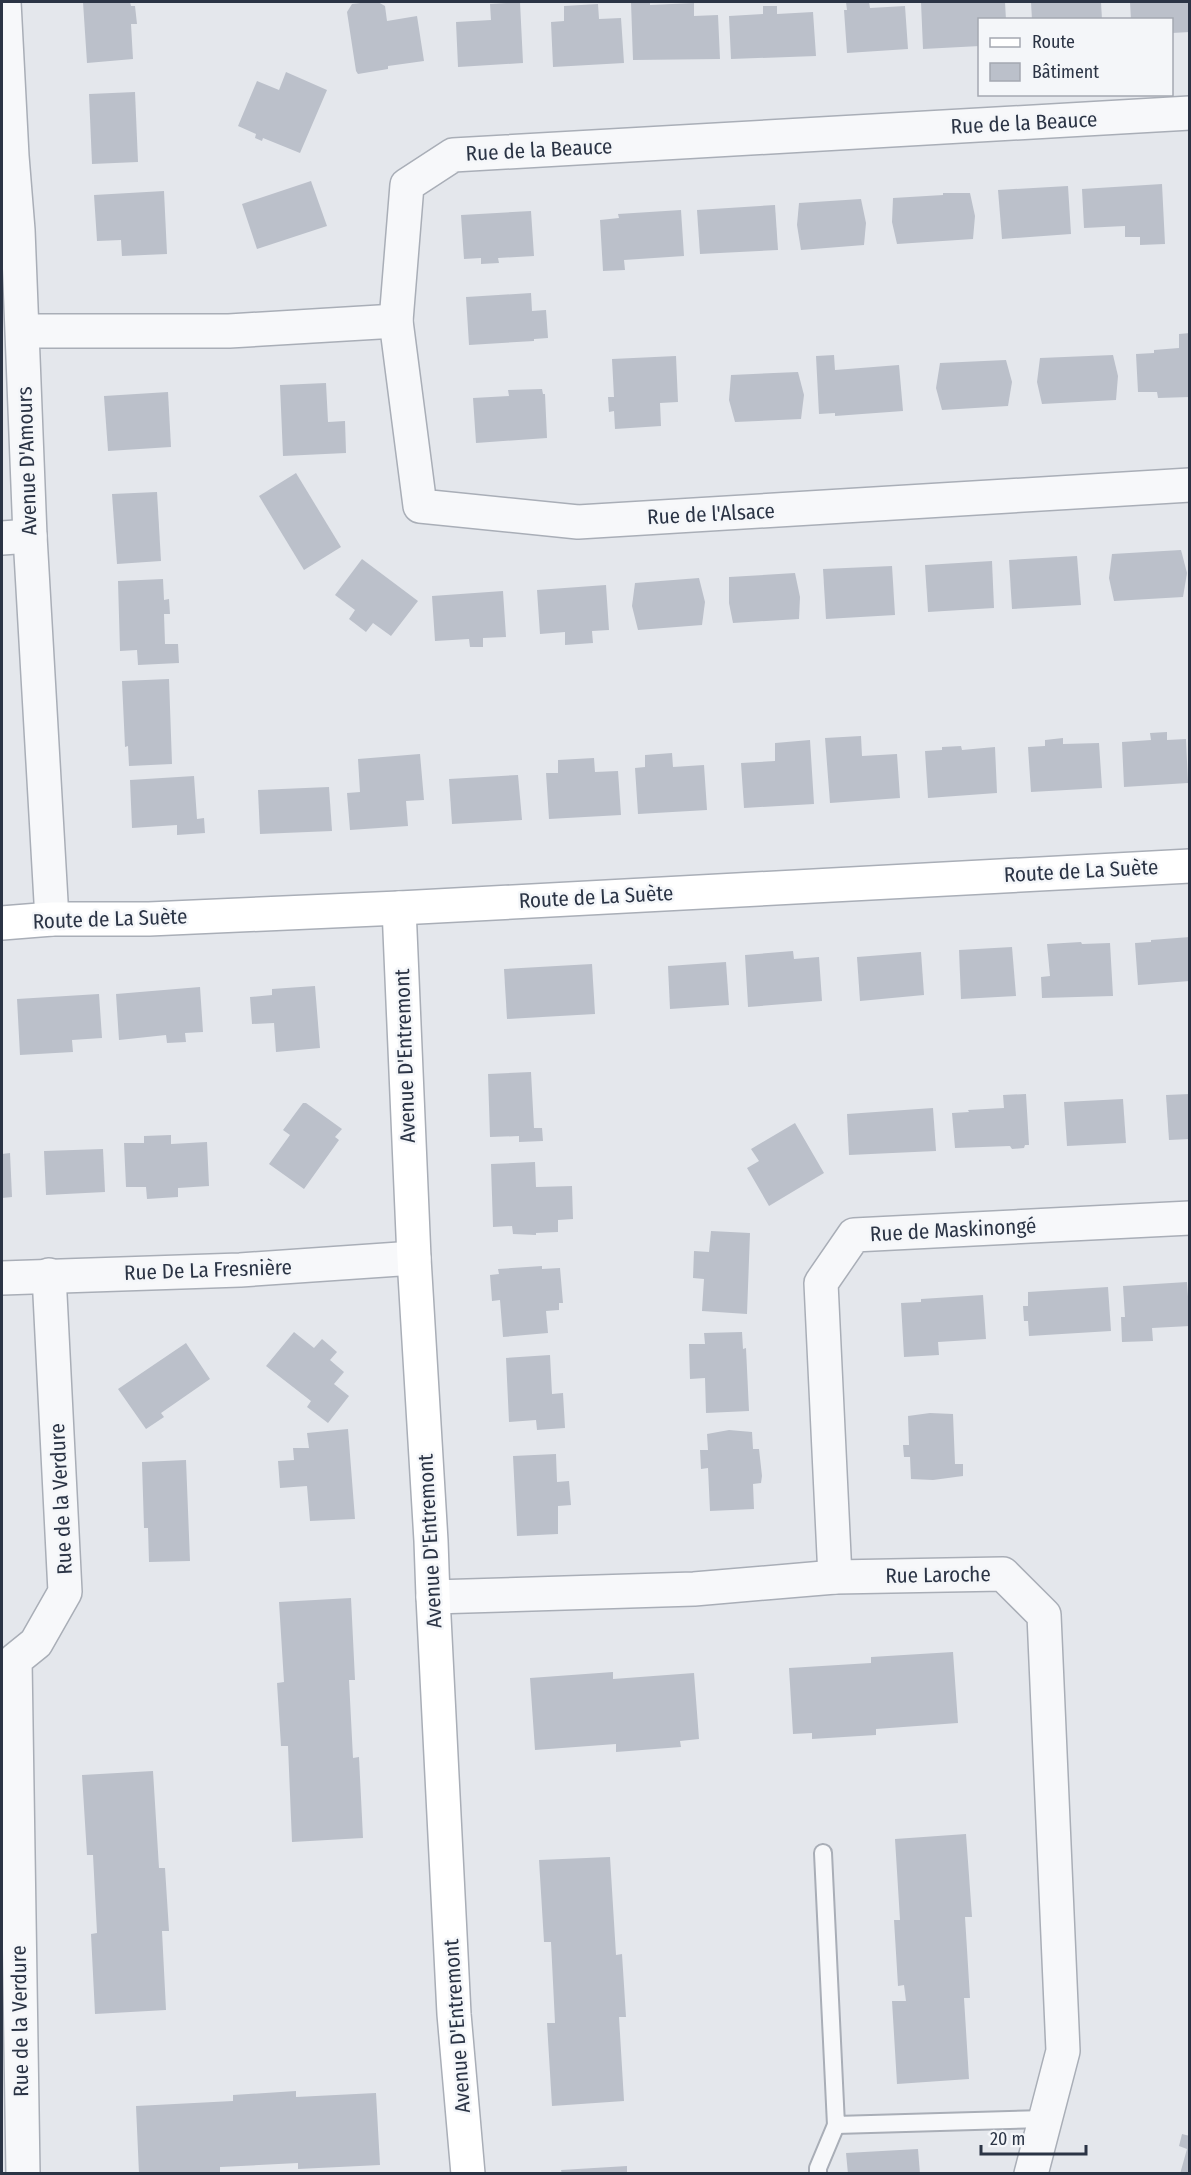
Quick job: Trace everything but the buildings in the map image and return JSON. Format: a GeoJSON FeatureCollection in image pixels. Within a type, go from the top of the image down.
{"type":"FeatureCollection","features":[{"type":"Feature","properties":{"kind":"street","name":"Avenue D'Amours"},"geometry":{"type":"LineString","coordinates":[[4,2],[7,156],[23,331],[16,537],[52,920]]}},
{"type":"Feature","properties":{"kind":"street","name":"Rue de la Beauce"},"geometry":{"type":"LineString","coordinates":[[396,321],[407,185],[453,155],[1190,113]]}},
{"type":"Feature","properties":{"kind":"street"},"geometry":{"type":"LineString","coordinates":[[23,331],[229,332],[396,321]]}},
{"type":"Feature","properties":{"kind":"street","name":"Rue de l'Alsace"},"geometry":{"type":"LineString","coordinates":[[396,321],[420,506],[578,522],[1190,485]]}},
{"type":"Feature","properties":{"kind":"street","name":"Route de La Suète"},"geometry":{"type":"LineString","coordinates":[[2,923],[399,908],[1190,866]]}},
{"type":"Feature","properties":{"kind":"street","name":"Avenue D'Entremont"},"geometry":{"type":"LineString","coordinates":[[399,908],[414,1258],[431,1541],[454,2014],[468,2174]]}},
{"type":"Feature","properties":{"kind":"street","name":"Rue de Maskinongé"},"geometry":{"type":"LineString","coordinates":[[835,1577],[820,1283],[854,1235],[1190,1218]]}},
{"type":"Feature","properties":{"kind":"street","name":"Rue De La Fresnière"},"geometry":{"type":"LineString","coordinates":[[2,1278],[240,1270],[414,1258]]}},
{"type":"Feature","properties":{"kind":"street","name":"Rue de la Verdure"},"geometry":{"type":"LineString","coordinates":[[22,2174],[8,1660],[36,1643],[65,1592],[49,1275]]}},
{"type":"Feature","properties":{"kind":"street","name":"Rue Laroche"},"geometry":{"type":"LineString","coordinates":[[433,1597],[694,1589],[835,1577],[1003,1574],[1044,1615],[1063,2051],[1031,2174]]}},
{"type":"Feature","properties":{"kind":"lane"},"geometry":{"type":"LineString","coordinates":[[818,2174],[818,2168],[837,2125],[823,1853]]}},
{"type":"Feature","properties":{"kind":"lane"},"geometry":{"type":"LineString","coordinates":[[837,2125],[1045,2119]]}}]}
